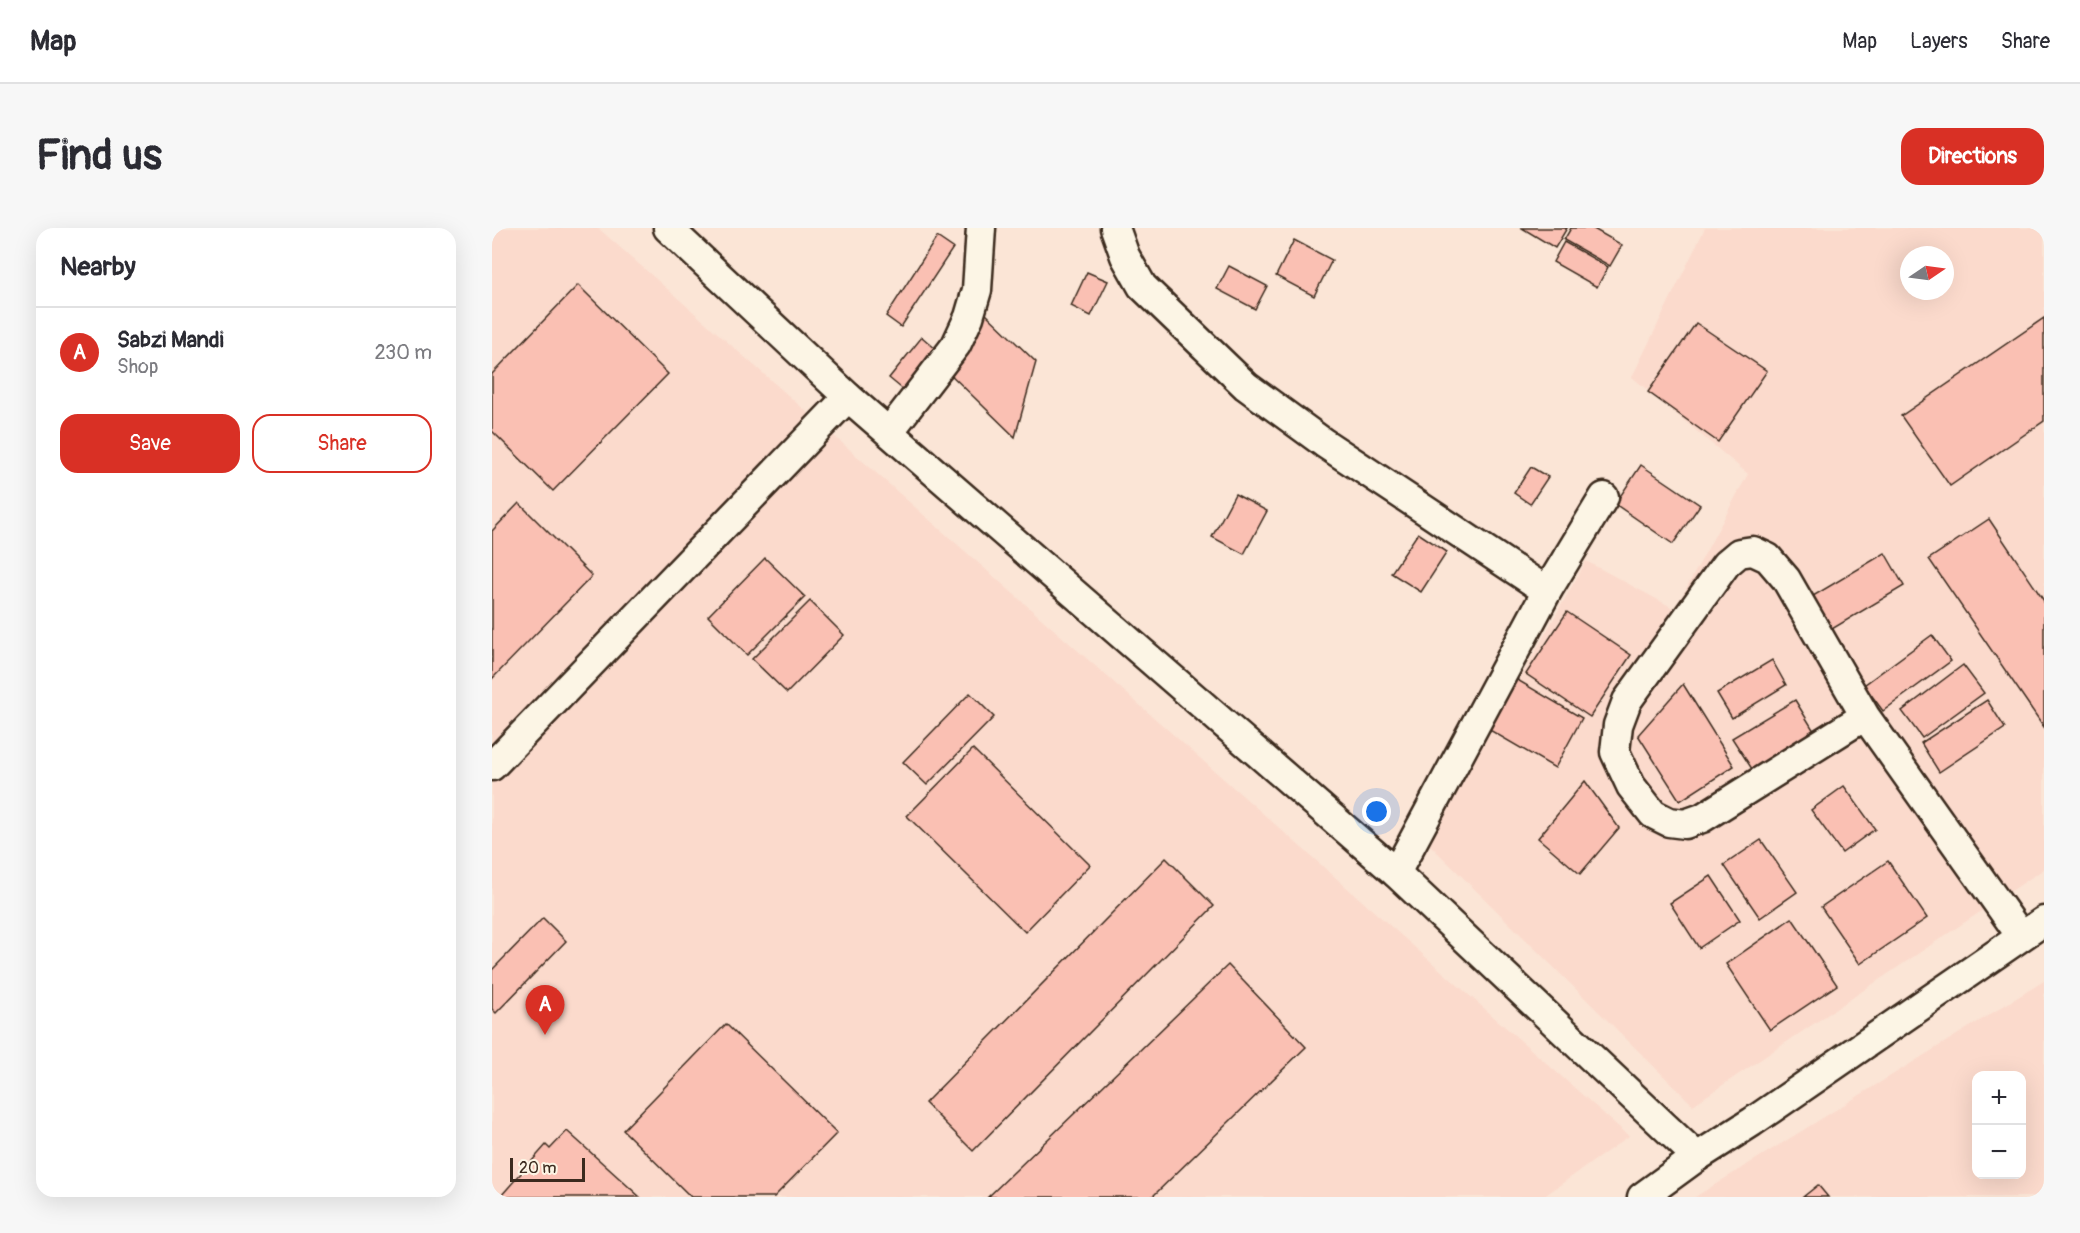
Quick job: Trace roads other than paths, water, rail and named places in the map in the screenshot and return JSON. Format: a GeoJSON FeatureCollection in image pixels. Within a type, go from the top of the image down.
{"type":"FeatureCollection","features":[{"type":"Feature","properties":{"kind":"street"},"geometry":{"type":"LineString","coordinates":[[668,228],[848,397],[1396,873],[1696,1157]]}},
{"type":"Feature","properties":{"kind":"street"},"geometry":{"type":"LineString","coordinates":[[889,432],[956,345],[969,317],[977,290],[981,228]]}},
{"type":"Feature","properties":{"kind":"street"},"geometry":{"type":"LineString","coordinates":[[1115,228],[1125,256],[1142,286],[1246,386],[1324,443],[1547,591]]}},
{"type":"Feature","properties":{"kind":"street"},"geometry":{"type":"LineString","coordinates":[[492,766],[848,397]]}},
{"type":"Feature","properties":{"kind":"street"},"geometry":{"type":"LineString","coordinates":[[1396,873],[1547,591],[1604,497]]}},
{"type":"Feature","properties":{"kind":"street"},"geometry":{"type":"LineString","coordinates":[[1642,1197],[1696,1157],[1752,1122],[2032,928],[1865,716],[1786,579],[1768,558],[1754,551],[1739,553],[1726,564],[1628,701],[1618,725],[1615,752],[1631,786],[1653,814],[1669,822],[1685,824],[1702,818],[1865,716]]}},
{"type":"Feature","properties":{"kind":"place","name":"Sabzi Mandi"},"geometry":{"type":"Point","coordinates":[545,1035]}}]}
